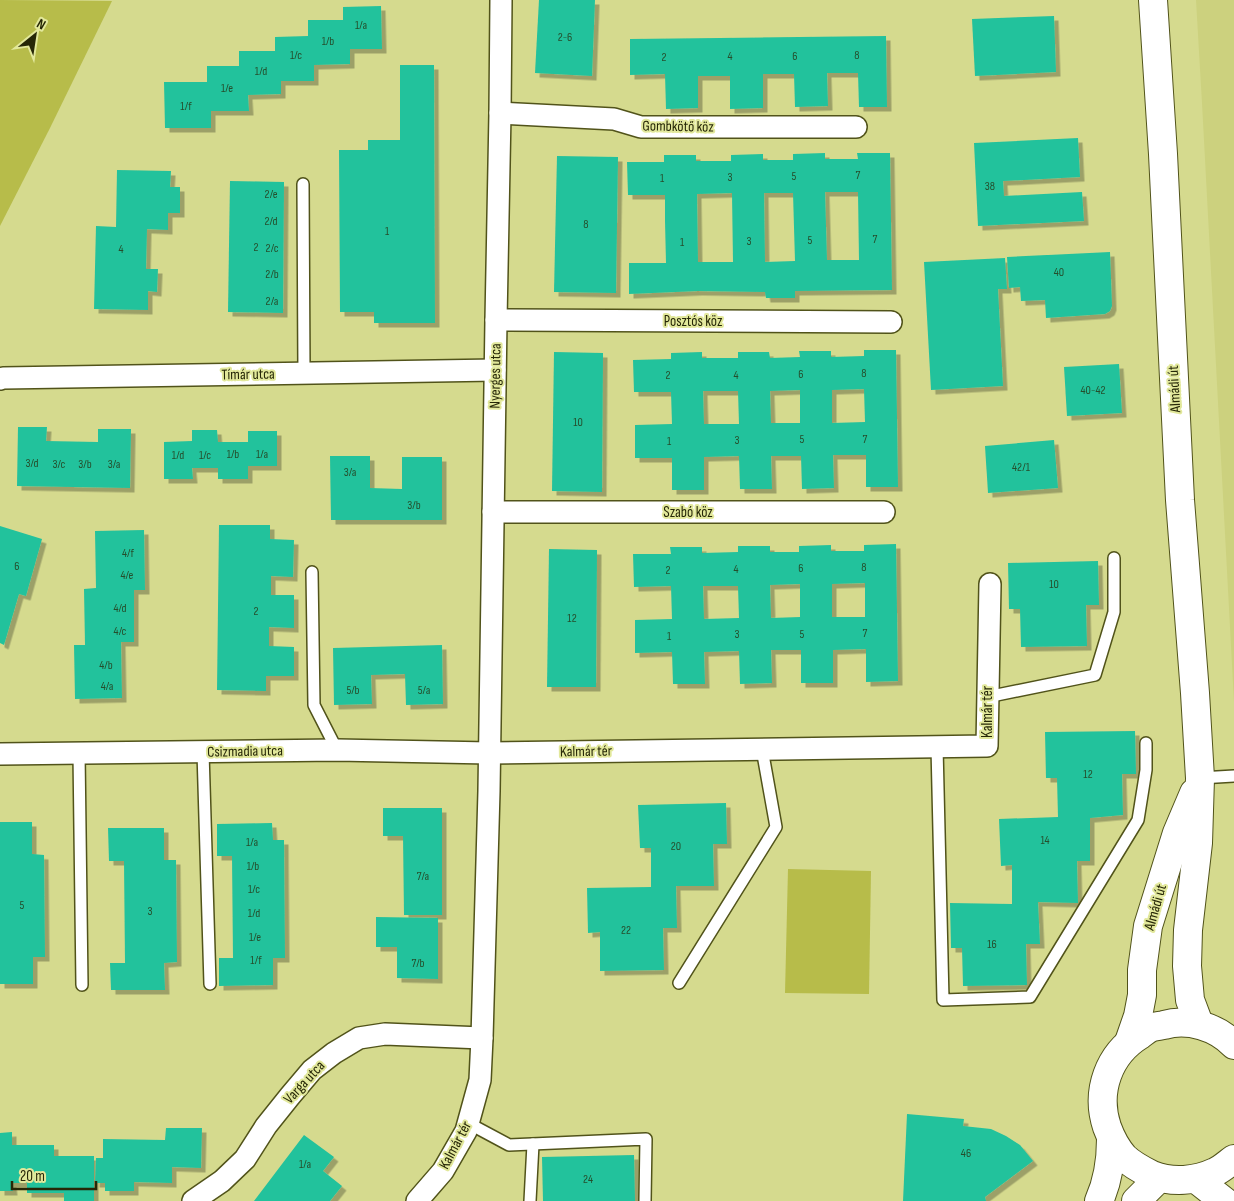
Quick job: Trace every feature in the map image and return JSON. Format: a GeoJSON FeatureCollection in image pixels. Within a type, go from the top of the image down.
{"type":"FeatureCollection","features":[{"type":"Feature","properties":{"kind":"street","name":"Nyerges utca"},"geometry":{"type":"LineString","coordinates":[[489,752],[501,0]]}},
{"type":"Feature","properties":{"kind":"street","name":"Almádi út"},"geometry":{"type":"LineString","coordinates":[[1153,0],[1163,154],[1180,500],[1200,778],[1198,843],[1188,930],[1187,966],[1190,1000],[1220,1032]]}},
{"type":"Feature","properties":{"kind":"street","name":"Gombkötő köz"},"geometry":{"type":"LineString","coordinates":[[500,114],[614,119],[641,127],[856,127]]}},
{"type":"Feature","properties":{"kind":"street","name":"Posztós köz"},"geometry":{"type":"LineString","coordinates":[[496,320],[890,322]]}},
{"type":"Feature","properties":{"kind":"street","name":"Tímár utca"},"geometry":{"type":"LineString","coordinates":[[0,379],[495,370]]}},
{"type":"Feature","properties":{"kind":"street","name":"Szabó köz"},"geometry":{"type":"LineString","coordinates":[[493,512],[884,512]]}},
{"type":"Feature","properties":{"kind":"street","name":"Kalmár tér"},"geometry":{"type":"LineString","coordinates":[[417,1201],[443,1171],[466,1131],[480,1080],[489,752],[987,746],[990,584]]}},
{"type":"Feature","properties":{"kind":"street","name":"Csizmadia utca"},"geometry":{"type":"LineString","coordinates":[[0,754],[337,750],[489,752]]}},
{"type":"Feature","properties":{"kind":"street","name":"Almádi út"},"geometry":{"type":"LineString","coordinates":[[1129,1042],[1138,1016],[1142,995],[1142,970],[1148,926],[1176,833],[1200,778]]}},
{"type":"Feature","properties":{"kind":"street"},"geometry":{"type":"LineString","coordinates":[[1220,1032],[1174,1022],[1150,1028],[1129,1042],[1112,1063],[1103,1088],[1103,1115],[1111,1139],[1124,1156],[1140,1169],[1159,1178],[1177,1180],[1196,1179],[1216,1172],[1234,1159]]}},
{"type":"Feature","properties":{"kind":"street","name":"Varga utca"},"geometry":{"type":"LineString","coordinates":[[193,1201],[222,1181],[245,1158],[266,1126],[312,1070],[334,1053],[359,1038],[385,1034],[482,1038]]}},
{"type":"Feature","properties":{"kind":"street"},"geometry":{"type":"LineString","coordinates":[[1099,1201],[1110,1161],[1111,1139]]}},
{"type":"Feature","properties":{"kind":"street"},"geometry":{"type":"LineString","coordinates":[[1136,1201],[1159,1178]]}},
{"type":"Feature","properties":{"kind":"street"},"geometry":{"type":"LineString","coordinates":[[1196,1179],[1224,1201]]}},
{"type":"Feature","properties":{"kind":"lane"},"geometry":{"type":"LineString","coordinates":[[303,184],[304,373]]}},
{"type":"Feature","properties":{"kind":"lane"},"geometry":{"type":"LineString","coordinates":[[987,697],[1095,675],[1114,612],[1114,558]]}},
{"type":"Feature","properties":{"kind":"lane"},"geometry":{"type":"LineString","coordinates":[[312,572],[314,705],[337,750]]}},
{"type":"Feature","properties":{"kind":"lane"},"geometry":{"type":"LineString","coordinates":[[937,747],[943,1000],[1030,997],[1138,820],[1146,770],[1146,743]]}},
{"type":"Feature","properties":{"kind":"lane"},"geometry":{"type":"LineString","coordinates":[[679,983],[776,827],[762,749]]}},
{"type":"Feature","properties":{"kind":"lane"},"geometry":{"type":"LineString","coordinates":[[203,752],[210,984]]}},
{"type":"Feature","properties":{"kind":"lane"},"geometry":{"type":"LineString","coordinates":[[79,753],[82,985]]}},
{"type":"Feature","properties":{"kind":"lane"},"geometry":{"type":"LineString","coordinates":[[1200,778],[1234,776]]}},
{"type":"Feature","properties":{"kind":"lane"},"geometry":{"type":"LineString","coordinates":[[468,1123],[509,1145],[646,1139],[645,1201]]}},
{"type":"Feature","properties":{"kind":"lane"},"geometry":{"type":"LineString","coordinates":[[530,1201],[533,1144]]}},
{"type":"Feature","properties":{"kind":"shaded area"},"geometry":{"type":"Polygon","coordinates":[[[0,0],[112,1],[0,226],[0,0]]]}},
{"type":"Feature","properties":{"kind":"shaded area"},"geometry":{"type":"Polygon","coordinates":[[[1196,0],[1234,0],[1234,702],[1202,103],[1196,0]]]}},
{"type":"Feature","properties":{"kind":"shaded area"},"geometry":{"type":"Polygon","coordinates":[[[788,869],[871,871],[869,994],[785,993],[788,869]]]}},
{"type":"Feature","properties":{"kind":"building"},"geometry":{"type":"Polygon","coordinates":[[[539,0],[595,0],[592,76],[535,73],[539,0]]]}},
{"type":"Feature","properties":{"kind":"building"},"geometry":{"type":"Polygon","coordinates":[[[381,6],[382,49],[350,49],[350,64],[314,65],[314,81],[281,81],[281,94],[248,95],[249,111],[211,111],[211,128],[165,128],[164,82],[207,82],[207,66],[239,66],[239,51],[275,51],[275,37],[308,36],[308,20],[343,20],[343,7],[381,6]]]}},
{"type":"Feature","properties":{"kind":"building"},"geometry":{"type":"Polygon","coordinates":[[[1054,16],[1056,72],[975,76],[972,19],[1054,16]]]}},
{"type":"Feature","properties":{"kind":"building"},"geometry":{"type":"Polygon","coordinates":[[[886,36],[887,107],[859,107],[858,73],[827,73],[828,106],[795,107],[794,74],[763,74],[763,108],[730,109],[730,76],[698,76],[698,108],[666,109],[665,74],[630,75],[630,39],[886,36]]]}},
{"type":"Feature","properties":{"kind":"building"},"geometry":{"type":"Polygon","coordinates":[[[400,65],[434,65],[435,323],[374,323],[374,312],[340,312],[339,150],[368,150],[368,140],[400,140],[400,65]]]}},
{"type":"Feature","properties":{"kind":"building"},"geometry":{"type":"Polygon","coordinates":[[[1078,138],[1080,177],[1003,181],[1004,196],[1082,192],[1084,221],[978,226],[974,143],[1078,138]]]}},
{"type":"Feature","properties":{"kind":"building"},"geometry":{"type":"Polygon","coordinates":[[[825,153],[825,159],[858,159],[857,153],[890,153],[892,290],[795,291],[795,298],[766,298],[765,292],[698,291],[629,294],[629,263],[666,263],[665,195],[628,195],[627,162],[664,162],[664,155],[696,155],[696,161],[731,161],[731,155],[763,154],[763,160],[793,160],[793,154],[825,153]],[[825,192],[827,260],[859,260],[858,192],[825,192]],[[732,193],[697,194],[698,262],[733,262],[732,193]],[[764,193],[765,262],[795,261],[793,193],[764,193]]]}},
{"type":"Feature","properties":{"kind":"building"},"geometry":{"type":"Polygon","coordinates":[[[557,156],[618,157],[616,293],[554,292],[557,156]]]}},
{"type":"Feature","properties":{"kind":"building"},"geometry":{"type":"Polygon","coordinates":[[[117,170],[171,171],[170,187],[180,187],[180,213],[168,213],[168,230],[147,229],[146,269],[158,269],[157,292],[148,291],[148,310],[94,309],[96,226],[116,227],[117,170]]]}},
{"type":"Feature","properties":{"kind":"building"},"geometry":{"type":"Polygon","coordinates":[[[230,181],[284,182],[283,313],[228,312],[230,181]]]}},
{"type":"Feature","properties":{"kind":"building"},"geometry":{"type":"Polygon","coordinates":[[[1110,252],[1112,306],[1110,311],[1105,314],[1046,318],[1045,300],[1021,301],[1020,287],[1009,288],[1007,257],[1110,252]]]}},
{"type":"Feature","properties":{"kind":"building"},"geometry":{"type":"Polygon","coordinates":[[[1005,258],[1007,289],[998,289],[1003,386],[931,390],[924,262],[1005,258]]]}},
{"type":"Feature","properties":{"kind":"building"},"geometry":{"type":"Polygon","coordinates":[[[864,350],[896,350],[898,487],[866,487],[866,455],[833,455],[834,488],[802,489],[801,456],[771,456],[772,489],[740,489],[739,456],[704,457],[704,490],[672,490],[672,458],[635,458],[635,425],[672,424],[671,392],[634,392],[633,360],[671,359],[671,353],[702,352],[702,358],[738,358],[738,352],[769,352],[770,358],[800,357],[799,351],[831,351],[831,357],[864,356],[864,350]],[[864,389],[832,390],[832,423],[865,422],[864,389]],[[800,390],[770,391],[771,423],[800,423],[800,390]],[[703,391],[704,424],[739,424],[738,391],[703,391]]]}},
{"type":"Feature","properties":{"kind":"building"},"geometry":{"type":"Polygon","coordinates":[[[554,352],[603,353],[602,492],[552,491],[554,352]]]}},
{"type":"Feature","properties":{"kind":"building"},"geometry":{"type":"Polygon","coordinates":[[[1119,364],[1122,413],[1067,416],[1064,367],[1119,364]]]}},
{"type":"Feature","properties":{"kind":"building"},"geometry":{"type":"Polygon","coordinates":[[[18,427],[47,427],[46,441],[98,442],[98,429],[131,429],[130,488],[17,486],[18,427]]]}},
{"type":"Feature","properties":{"kind":"building"},"geometry":{"type":"Polygon","coordinates":[[[192,430],[217,430],[218,442],[248,442],[248,431],[277,431],[277,466],[248,466],[248,479],[218,479],[218,468],[192,468],[193,479],[164,479],[164,442],[192,441],[192,430]]]}},
{"type":"Feature","properties":{"kind":"building"},"geometry":{"type":"Polygon","coordinates":[[[1054,440],[1058,488],[988,493],[985,446],[1054,440]]]}},
{"type":"Feature","properties":{"kind":"building"},"geometry":{"type":"Polygon","coordinates":[[[330,456],[370,456],[370,488],[402,489],[402,457],[442,457],[442,520],[331,520],[330,456]]]}},
{"type":"Feature","properties":{"kind":"building"},"geometry":{"type":"Polygon","coordinates":[[[219,525],[270,525],[270,539],[294,540],[293,577],[271,576],[271,595],[294,595],[294,628],[269,627],[269,646],[294,647],[294,676],[266,676],[266,691],[217,690],[219,525]]]}},
{"type":"Feature","properties":{"kind":"building"},"geometry":{"type":"Polygon","coordinates":[[[0,526],[42,539],[26,596],[19,594],[4,645],[0,643],[0,526]]]}},
{"type":"Feature","properties":{"kind":"building"},"geometry":{"type":"Polygon","coordinates":[[[144,530],[145,590],[134,590],[134,642],[121,642],[122,698],[75,699],[74,645],[85,645],[84,589],[96,588],[95,531],[144,530]]]}},
{"type":"Feature","properties":{"kind":"building"},"geometry":{"type":"Polygon","coordinates":[[[896,544],[898,681],[866,682],[866,649],[833,650],[833,683],[801,683],[801,650],[771,650],[772,683],[740,684],[739,651],[704,652],[705,684],[673,684],[672,652],[635,653],[635,620],[672,619],[671,586],[634,587],[633,554],[671,554],[670,547],[702,547],[702,553],[738,552],[738,546],[770,546],[770,552],[799,552],[799,546],[831,545],[831,551],[864,551],[864,545],[896,544]],[[865,583],[832,584],[832,617],[865,617],[865,583]],[[800,584],[770,585],[771,618],[800,617],[800,584]],[[703,586],[704,619],[739,618],[738,586],[703,586]]]}},
{"type":"Feature","properties":{"kind":"building"},"geometry":{"type":"Polygon","coordinates":[[[549,549],[597,550],[596,687],[547,687],[549,549]]]}},
{"type":"Feature","properties":{"kind":"building"},"geometry":{"type":"Polygon","coordinates":[[[1098,561],[1099,605],[1086,605],[1087,646],[1021,647],[1020,609],[1009,609],[1008,563],[1098,561]]]}},
{"type":"Feature","properties":{"kind":"building"},"geometry":{"type":"Polygon","coordinates":[[[442,645],[443,704],[406,705],[405,674],[371,675],[372,704],[334,705],[333,648],[442,645]]]}},
{"type":"Feature","properties":{"kind":"building"},"geometry":{"type":"Polygon","coordinates":[[[1135,731],[1136,774],[1122,774],[1123,815],[1090,818],[1090,861],[1077,861],[1078,903],[1038,902],[1040,944],[1026,944],[1027,985],[963,986],[962,948],[951,948],[950,903],[1012,904],[1012,865],[1001,866],[999,819],[1058,817],[1057,778],[1046,778],[1045,732],[1135,731]]]}},
{"type":"Feature","properties":{"kind":"building"},"geometry":{"type":"Polygon","coordinates":[[[726,803],[727,844],[713,844],[714,886],[676,886],[677,928],[663,928],[664,970],[600,971],[600,932],[588,933],[587,888],[651,887],[651,848],[640,848],[638,805],[726,803]]]}},
{"type":"Feature","properties":{"kind":"building"},"geometry":{"type":"Polygon","coordinates":[[[383,808],[442,808],[442,915],[404,915],[403,836],[383,836],[383,808]]]}},
{"type":"Feature","properties":{"kind":"building"},"geometry":{"type":"Polygon","coordinates":[[[0,822],[32,822],[32,854],[44,855],[45,957],[33,957],[33,984],[0,984],[0,822]]]}},
{"type":"Feature","properties":{"kind":"building"},"geometry":{"type":"Polygon","coordinates":[[[272,823],[273,840],[284,840],[285,958],[273,958],[273,985],[219,986],[219,958],[233,958],[232,856],[217,856],[217,824],[272,823]]]}},
{"type":"Feature","properties":{"kind":"building"},"geometry":{"type":"Polygon","coordinates":[[[108,828],[164,828],[164,860],[176,860],[177,962],[164,963],[165,990],[111,990],[110,963],[125,963],[124,861],[109,861],[108,828]]]}},
{"type":"Feature","properties":{"kind":"building"},"geometry":{"type":"Polygon","coordinates":[[[376,917],[438,918],[438,979],[397,978],[397,947],[376,947],[376,917]]]}},
{"type":"Feature","properties":{"kind":"building"},"geometry":{"type":"Polygon","coordinates":[[[907,1114],[964,1119],[963,1126],[991,1129],[1020,1145],[1033,1161],[985,1197],[986,1201],[903,1201],[907,1114]]]}},
{"type":"Feature","properties":{"kind":"building"},"geometry":{"type":"Polygon","coordinates":[[[166,1128],[202,1128],[201,1168],[172,1167],[172,1183],[134,1182],[134,1191],[105,1191],[105,1183],[95,1183],[96,1158],[103,1158],[103,1139],[165,1140],[166,1128]]]}},
{"type":"Feature","properties":{"kind":"building"},"geometry":{"type":"Polygon","coordinates":[[[12,1132],[12,1145],[54,1145],[54,1156],[94,1156],[94,1201],[64,1201],[64,1193],[27,1193],[27,1183],[12,1183],[13,1191],[0,1191],[0,1133],[12,1132]]]}},
{"type":"Feature","properties":{"kind":"building"},"geometry":{"type":"Polygon","coordinates":[[[304,1135],[334,1157],[323,1171],[342,1186],[330,1201],[254,1201],[304,1135]]]}},
{"type":"Feature","properties":{"kind":"building"},"geometry":{"type":"Polygon","coordinates":[[[634,1155],[635,1201],[543,1201],[542,1157],[634,1155]]]}}]}
